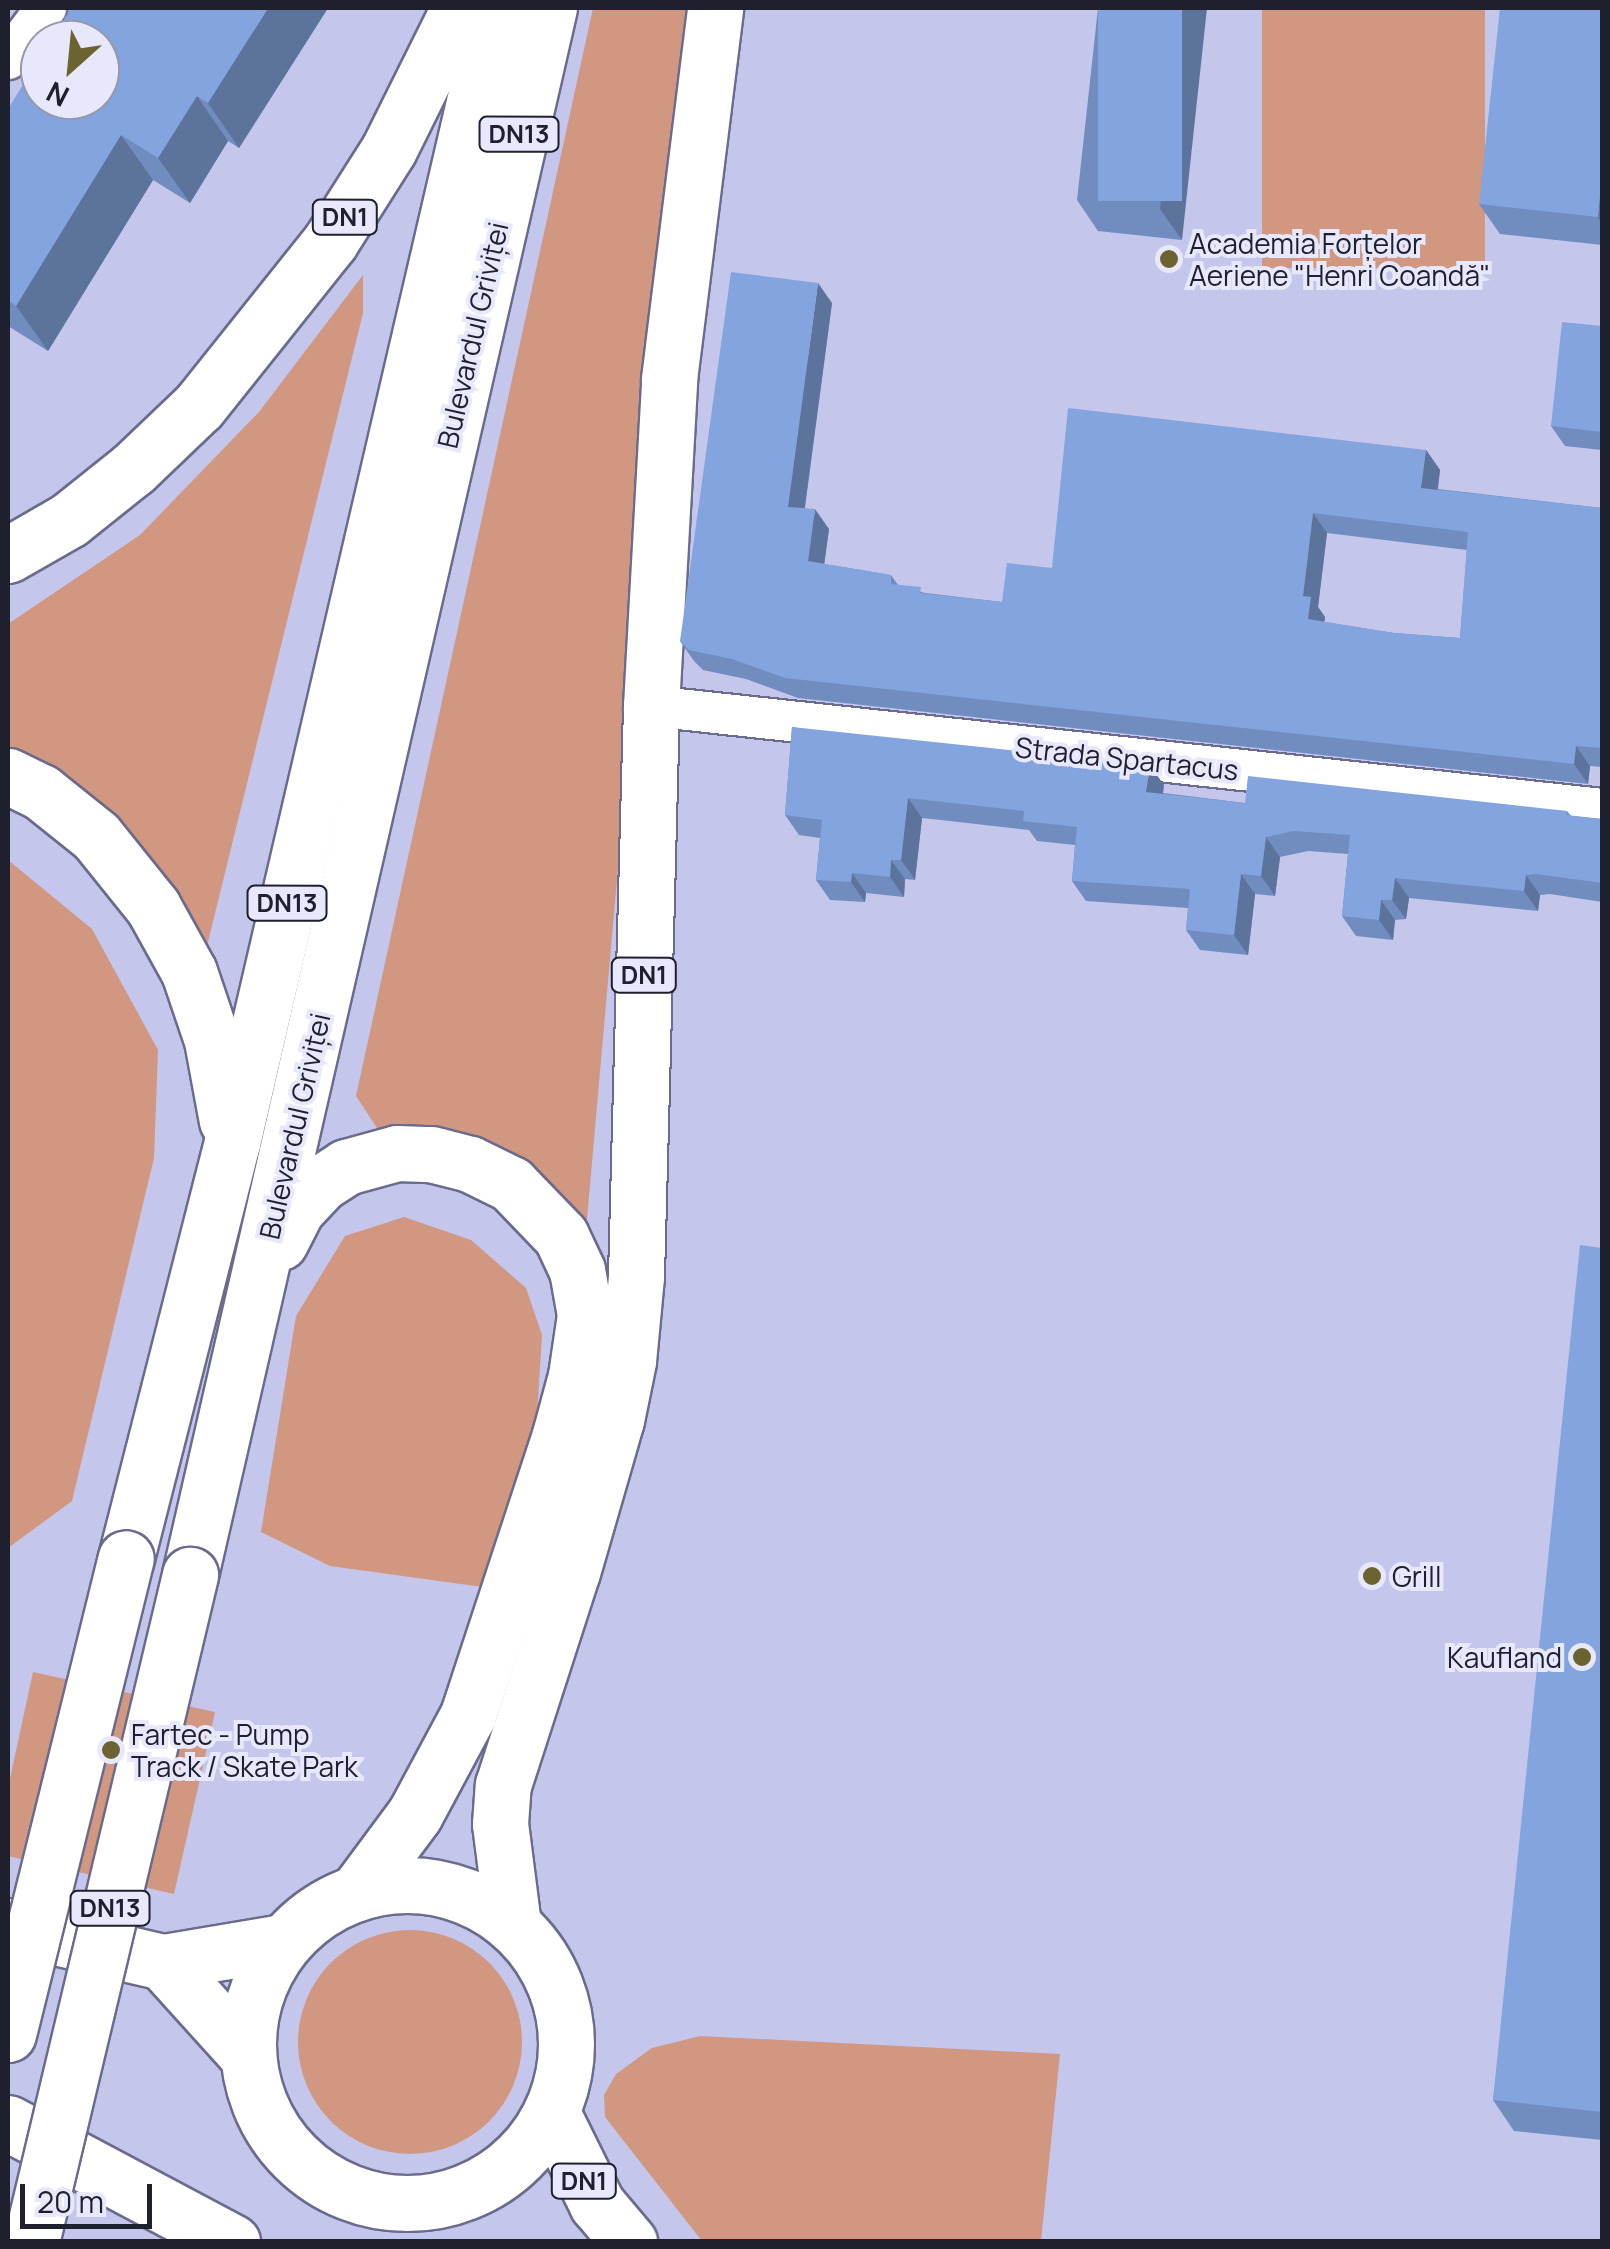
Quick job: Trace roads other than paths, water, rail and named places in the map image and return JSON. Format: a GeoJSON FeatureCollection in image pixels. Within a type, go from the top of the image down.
{"type":"FeatureCollection","features":[{"type":"Feature","properties":{"kind":"main road","name":"DN1"},"geometry":{"type":"LineString","coordinates":[[8,555],[69,520],[134,469],[199,406],[330,242],[388,149],[459,8]]}},
{"type":"Feature","properties":{"kind":"main road","name":"Bulevardul Griviței"},"geometry":{"type":"LineString","coordinates":[[8,2034],[232,1143],[496,8]]}},
{"type":"Feature","properties":{"kind":"main road","name":"Bulevardul Griviței"},"geometry":{"type":"LineString","coordinates":[[30,2242],[251,1320],[488,260],[549,8]]}},
{"type":"Feature","properties":{"kind":"main road","name":"DN1"},"geometry":{"type":"LineString","coordinates":[[513,1926],[500,1824],[503,1785],[572,1572],[616,1420],[628,1361],[636,1276],[651,706],[669,379],[715,8]]}},
{"type":"Feature","properties":{"kind":"main road"},"geometry":{"type":"LineString","coordinates":[[8,776],[41,792],[96,836],[153,907],[189,972],[212,1040],[232,1143]]}},
{"type":"Feature","properties":{"kind":"main road"},"geometry":{"type":"LineString","coordinates":[[251,1320],[297,1209],[320,1184],[370,1158],[431,1154],[470,1164],[511,1184],[562,1236],[577,1270],[584,1316],[576,1376],[468,1715],[415,1814],[357,1892]]}},
{"type":"Feature","properties":{"kind":"main road"},"geometry":{"type":"LineString","coordinates":[[356,2196],[412,2206],[471,2191],[516,2158],[552,2112],[566,2062],[564,2014],[554,1978],[533,1945],[479,1902],[440,1888],[398,1884],[357,1892],[316,1912],[283,1942],[263,1980],[249,2020],[247,2055],[257,2101],[280,2142],[314,2174],[356,2196],[412,2242]]}},
{"type":"Feature","properties":{"kind":"main road"},"geometry":{"type":"LineString","coordinates":[[8,1926],[163,1962],[283,1942]]}},
{"type":"Feature","properties":{"kind":"main road"},"geometry":{"type":"LineString","coordinates":[[163,1962],[247,2055]]}},
{"type":"Feature","properties":{"kind":"main road","name":"DN1"},"geometry":{"type":"LineString","coordinates":[[552,2112],[597,2204],[629,2242]]}},
{"type":"Feature","properties":{"kind":"main road"},"geometry":{"type":"LineString","coordinates":[[8,2123],[232,2242]]}},
{"type":"Feature","properties":{"kind":"street"},"geometry":{"type":"LineString","coordinates":[[8,59],[46,8]]}},
{"type":"Feature","properties":{"kind":"street","name":"Strada Spartacus"},"geometry":{"type":"LineString","coordinates":[[651,706],[1602,810]]}},
{"type":"Feature","properties":{"kind":"place","name":"Academia Forțelor Aeriene \"Henri Coandă\""},"geometry":{"type":"Point","coordinates":[1169,259]}},
{"type":"Feature","properties":{"kind":"place","name":"Grill"},"geometry":{"type":"Point","coordinates":[1372,1576]}},
{"type":"Feature","properties":{"kind":"place","name":"Kaufland"},"geometry":{"type":"Point","coordinates":[1582,1657]}},
{"type":"Feature","properties":{"kind":"place","name":"Fartec - Pump Track / Skate Park"},"geometry":{"type":"Point","coordinates":[111,1750]}}]}
